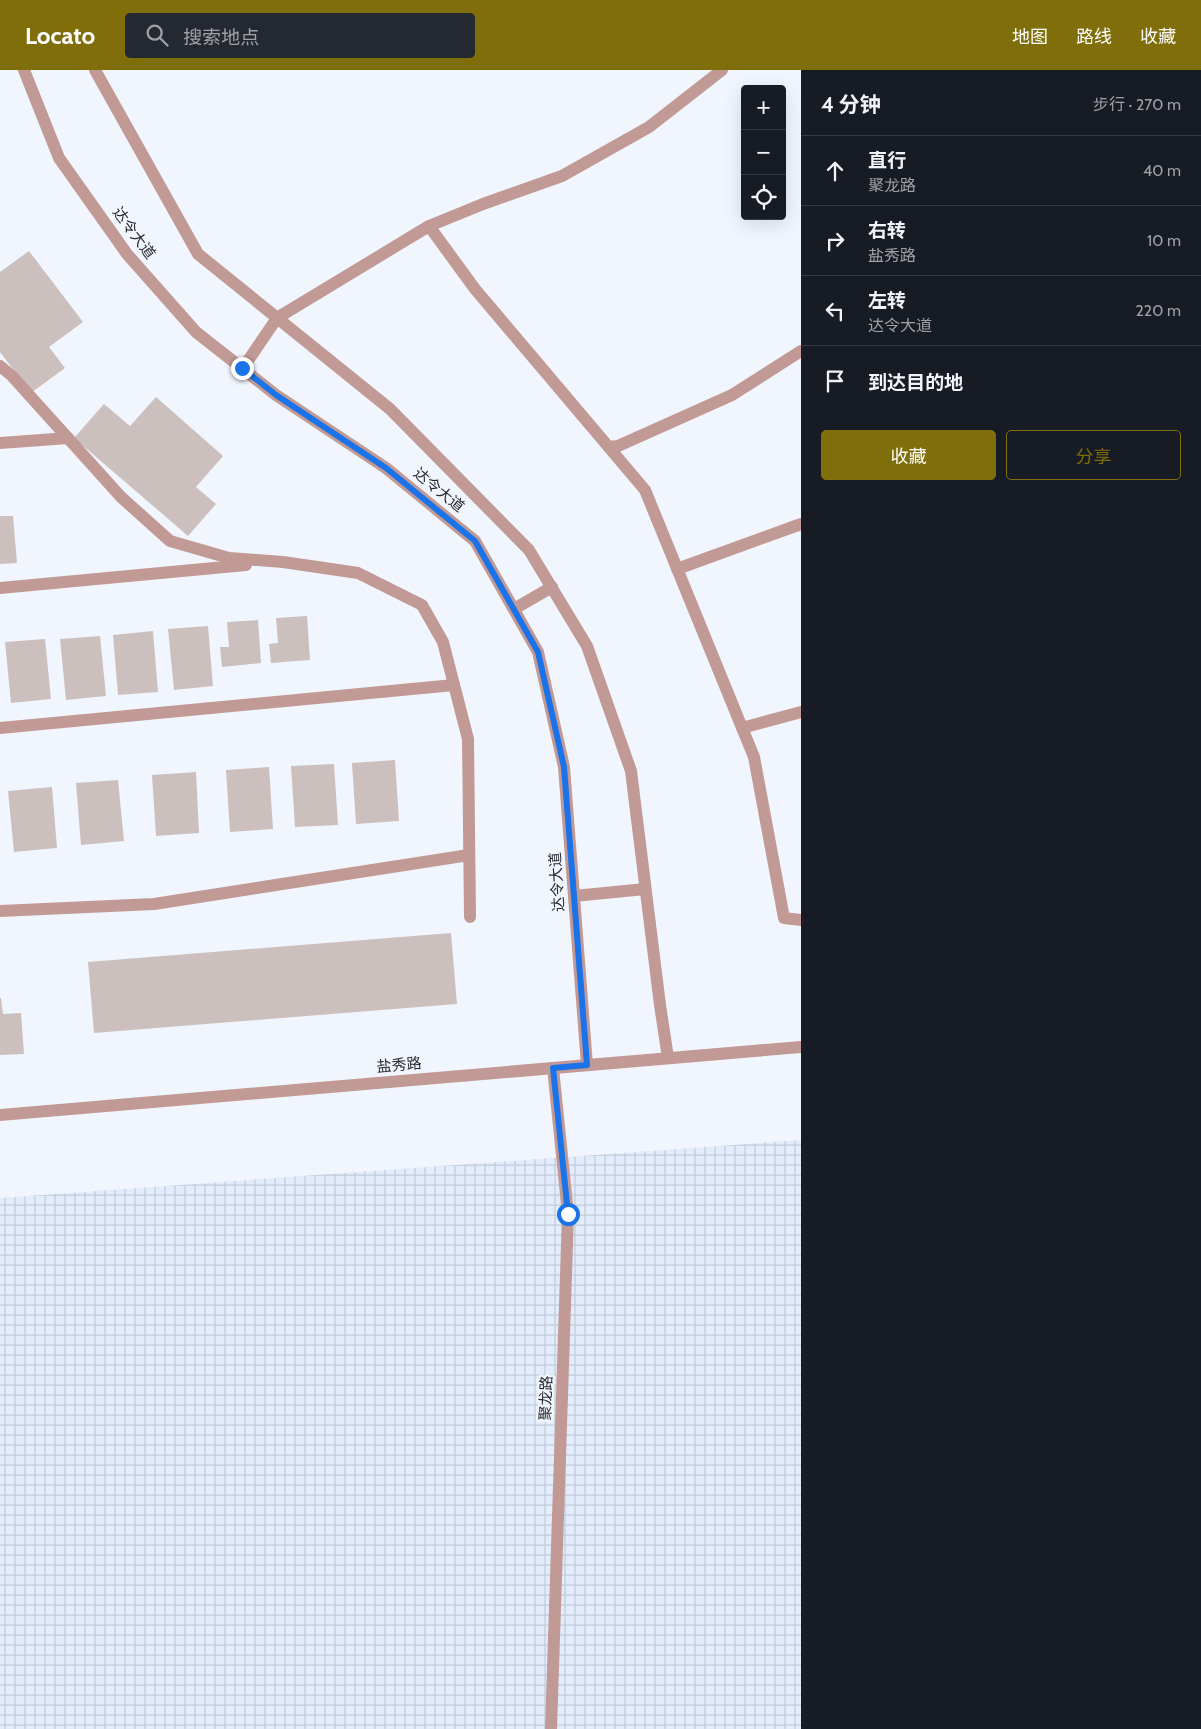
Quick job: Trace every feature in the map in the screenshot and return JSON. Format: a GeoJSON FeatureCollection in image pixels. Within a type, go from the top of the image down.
{"type":"FeatureCollection","features":[{"type":"Feature","properties":{"kind":"street","name":"达令大道"},"geometry":{"type":"LineString","coordinates":[[24,70],[59,158],[127,254],[196,332],[276,395],[386,468],[475,541],[514,608],[538,652],[564,767],[587,1065]]}},
{"type":"Feature","properties":{"kind":"street","name":"达令大道"},"geometry":{"type":"LineString","coordinates":[[95,70],[198,254],[390,409],[529,550],[587,646],[631,771],[668,1058]]}},
{"type":"Feature","properties":{"kind":"street"},"geometry":{"type":"LineString","coordinates":[[242,368],[276,318],[429,226],[483,204],[562,176],[649,127],[722,70]]}},
{"type":"Feature","properties":{"kind":"street"},"geometry":{"type":"LineString","coordinates":[[429,226],[475,289],[646,490],[754,757],[784,918],[801,920]]}},
{"type":"Feature","properties":{"kind":"street"},"geometry":{"type":"LineString","coordinates":[[609,447],[618,446],[732,395],[801,350]]}},
{"type":"Feature","properties":{"kind":"street"},"geometry":{"type":"LineString","coordinates":[[0,366],[12,376],[121,497],[170,541],[229,558],[284,562],[358,573],[422,605],[443,642],[468,740],[470,918]]}},
{"type":"Feature","properties":{"kind":"street"},"geometry":{"type":"LineString","coordinates":[[0,443],[68,438]]}},
{"type":"Feature","properties":{"kind":"street"},"geometry":{"type":"LineString","coordinates":[[677,569],[801,524]]}},
{"type":"Feature","properties":{"kind":"street"},"geometry":{"type":"LineString","coordinates":[[0,588],[284,562]]}},
{"type":"Feature","properties":{"kind":"street"},"geometry":{"type":"LineString","coordinates":[[514,608],[552,587]]}},
{"type":"Feature","properties":{"kind":"street"},"geometry":{"type":"LineString","coordinates":[[0,728],[454,685]]}},
{"type":"Feature","properties":{"kind":"street"},"geometry":{"type":"LineString","coordinates":[[742,728],[801,712]]}},
{"type":"Feature","properties":{"kind":"street"},"geometry":{"type":"LineString","coordinates":[[0,911],[154,904],[469,855]]}},
{"type":"Feature","properties":{"kind":"street"},"geometry":{"type":"LineString","coordinates":[[574,896],[646,889]]}},
{"type":"Feature","properties":{"kind":"street","name":"盐秀路"},"geometry":{"type":"LineString","coordinates":[[0,1115],[801,1047]]}},
{"type":"Feature","properties":{"kind":"street","name":"聚龙路"},"geometry":{"type":"LineString","coordinates":[[550,1729],[568,1214],[553,1068]]}},
{"type":"Feature","properties":{"kind":"shaded area"},"geometry":{"type":"Polygon","coordinates":[[[801,1140],[801,1729],[0,1729],[0,1198],[801,1140]]]}},
{"type":"Feature","properties":{"kind":"building"},"geometry":{"type":"Polygon","coordinates":[[[29,251],[83,322],[49,347],[65,368],[31,393],[0,352],[0,272],[29,251]]]}},
{"type":"Feature","properties":{"kind":"building"},"geometry":{"type":"Polygon","coordinates":[[[156,397],[223,456],[196,487],[216,504],[188,536],[74,438],[104,404],[130,426],[156,397]]]}},
{"type":"Feature","properties":{"kind":"building"},"geometry":{"type":"Polygon","coordinates":[[[0,516],[13,516],[17,563],[0,564],[0,516]]]}},
{"type":"Feature","properties":{"kind":"building"},"geometry":{"type":"Polygon","coordinates":[[[307,616],[310,660],[271,663],[269,644],[278,643],[276,618],[307,616]]]}},
{"type":"Feature","properties":{"kind":"building"},"geometry":{"type":"Polygon","coordinates":[[[258,620],[261,663],[222,667],[220,647],[229,647],[227,622],[258,620]]]}},
{"type":"Feature","properties":{"kind":"building"},"geometry":{"type":"Polygon","coordinates":[[[208,626],[213,686],[174,690],[168,629],[208,626]]]}},
{"type":"Feature","properties":{"kind":"building"},"geometry":{"type":"Polygon","coordinates":[[[153,631],[158,692],[118,695],[113,635],[153,631]]]}},
{"type":"Feature","properties":{"kind":"building"},"geometry":{"type":"Polygon","coordinates":[[[100,636],[106,696],[66,700],[60,639],[100,636]]]}},
{"type":"Feature","properties":{"kind":"building"},"geometry":{"type":"Polygon","coordinates":[[[45,639],[51,699],[11,703],[5,642],[45,639]]]}},
{"type":"Feature","properties":{"kind":"building"},"geometry":{"type":"Polygon","coordinates":[[[395,760],[399,821],[356,824],[352,763],[395,760]]]}},
{"type":"Feature","properties":{"kind":"building"},"geometry":{"type":"Polygon","coordinates":[[[334,764],[338,825],[295,827],[291,766],[334,764]]]}},
{"type":"Feature","properties":{"kind":"building"},"geometry":{"type":"Polygon","coordinates":[[[269,767],[273,829],[230,832],[226,770],[269,767]]]}},
{"type":"Feature","properties":{"kind":"building"},"geometry":{"type":"Polygon","coordinates":[[[196,772],[199,833],[156,836],[152,775],[196,772]]]}},
{"type":"Feature","properties":{"kind":"building"},"geometry":{"type":"Polygon","coordinates":[[[118,780],[124,841],[81,845],[76,783],[118,780]]]}},
{"type":"Feature","properties":{"kind":"building"},"geometry":{"type":"Polygon","coordinates":[[[52,787],[57,848],[14,852],[8,791],[52,787]]]}},
{"type":"Feature","properties":{"kind":"building"},"geometry":{"type":"Polygon","coordinates":[[[451,933],[457,1004],[94,1033],[88,962],[451,933]]]}},
{"type":"Feature","properties":{"kind":"building"},"geometry":{"type":"Polygon","coordinates":[[[0,998],[3,1014],[21,1013],[24,1054],[0,1055],[0,998]]]}},
{"type":"Feature","properties":{"kind":"route"},"geometry":{"type":"LineString","coordinates":[[242,368],[276,395],[386,468],[475,541],[538,652],[564,767],[587,1065],[553,1068],[568,1214]]}}]}
